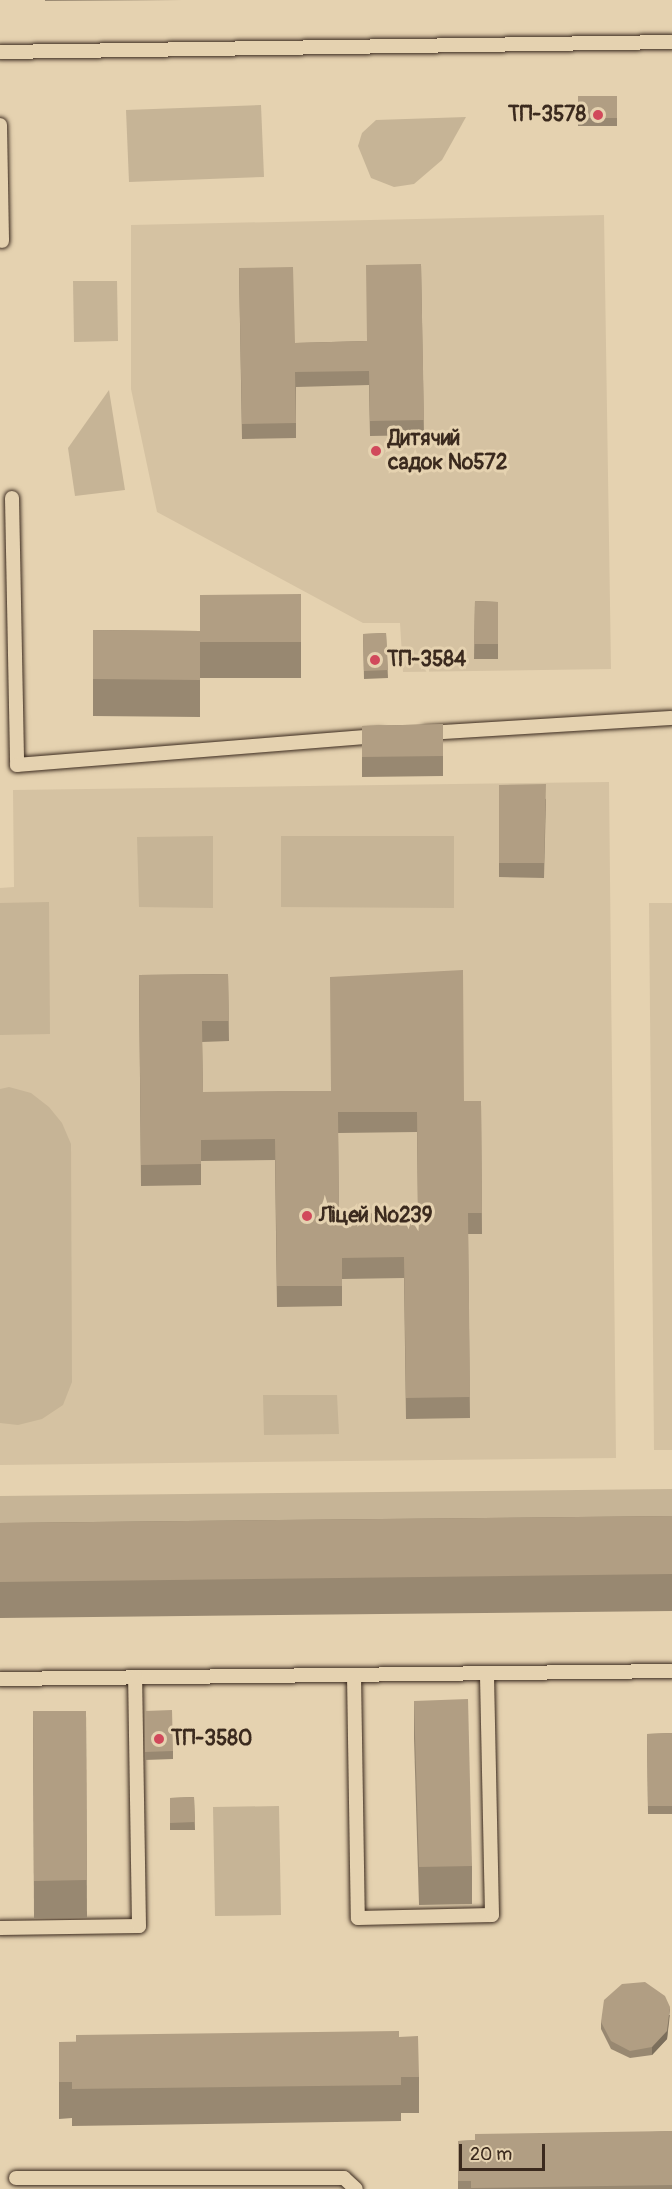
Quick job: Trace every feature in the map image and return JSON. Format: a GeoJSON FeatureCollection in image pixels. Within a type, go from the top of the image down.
{"type":"FeatureCollection","features":[{"type":"Feature","properties":{"kind":"lane"},"geometry":{"type":"LineString","coordinates":[[0,52],[672,42]]}},
{"type":"Feature","properties":{"kind":"lane"},"geometry":{"type":"LineString","coordinates":[[0,125],[2,242]]}},
{"type":"Feature","properties":{"kind":"lane"},"geometry":{"type":"LineString","coordinates":[[12,498],[17,765],[402,735],[672,718]]}},
{"type":"Feature","properties":{"kind":"lane"},"geometry":{"type":"LineString","coordinates":[[0,1679],[672,1671]]}},
{"type":"Feature","properties":{"kind":"lane"},"geometry":{"type":"LineString","coordinates":[[354,1675],[358,1918],[492,1915],[487,1673]]}},
{"type":"Feature","properties":{"kind":"lane"},"geometry":{"type":"LineString","coordinates":[[0,1928],[139,1926],[135,1677]]}},
{"type":"Feature","properties":{"kind":"lane"},"geometry":{"type":"LineString","coordinates":[[16,2178],[344,2178],[356,2189]]}},
{"type":"Feature","properties":{"kind":"shaded area"},"geometry":{"type":"Polygon","coordinates":[[[261,105],[264,177],[129,182],[126,110],[261,105]]]}},
{"type":"Feature","properties":{"kind":"shaded area"},"geometry":{"type":"Polygon","coordinates":[[[466,117],[442,160],[414,184],[394,187],[371,178],[358,146],[362,133],[376,120],[466,117]]]}},
{"type":"Feature","properties":{"kind":"shaded area","name":"Дитячий садок №572"},"geometry":{"type":"Polygon","coordinates":[[[604,215],[611,669],[403,672],[400,623],[363,623],[157,512],[131,389],[131,225],[604,215]]]}},
{"type":"Feature","properties":{"kind":"shaded area"},"geometry":{"type":"Polygon","coordinates":[[[73,281],[117,281],[118,341],[74,342],[73,281]]]}},
{"type":"Feature","properties":{"kind":"shaded area"},"geometry":{"type":"Polygon","coordinates":[[[109,390],[125,490],[75,496],[68,448],[109,390]]]}},
{"type":"Feature","properties":{"kind":"shaded area","name":"Ліцей №239"},"geometry":{"type":"Polygon","coordinates":[[[609,782],[616,1458],[0,1465],[0,888],[14,887],[13,790],[609,782]]]}},
{"type":"Feature","properties":{"kind":"shaded area"},"geometry":{"type":"Polygon","coordinates":[[[213,836],[213,908],[139,907],[137,837],[213,836]]]}},
{"type":"Feature","properties":{"kind":"shaded area"},"geometry":{"type":"Polygon","coordinates":[[[281,836],[454,836],[454,908],[281,907],[281,836]]]}},
{"type":"Feature","properties":{"kind":"shaded area"},"geometry":{"type":"Polygon","coordinates":[[[49,902],[50,1034],[0,1035],[0,903],[49,902]]]}},
{"type":"Feature","properties":{"kind":"shaded area"},"geometry":{"type":"Polygon","coordinates":[[[649,903],[672,903],[672,1450],[654,1450],[649,903]]]}},
{"type":"Feature","properties":{"kind":"shaded area"},"geometry":{"type":"Polygon","coordinates":[[[9,1087],[31,1093],[49,1107],[62,1123],[71,1144],[72,1382],[63,1405],[42,1419],[18,1425],[0,1423],[0,1089],[9,1087]]]}},
{"type":"Feature","properties":{"kind":"shaded area"},"geometry":{"type":"Polygon","coordinates":[[[263,1395],[337,1395],[339,1434],[264,1435],[263,1395]]]}},
{"type":"Feature","properties":{"kind":"shaded area"},"geometry":{"type":"Polygon","coordinates":[[[672,1489],[672,1532],[0,1540],[0,1496],[672,1489]]]}},
{"type":"Feature","properties":{"kind":"shaded area"},"geometry":{"type":"Polygon","coordinates":[[[279,1806],[281,1915],[215,1916],[213,1807],[279,1806]]]}},
{"type":"Feature","properties":{"kind":"building","name":"ТП-3578"},"geometry":{"type":"Polygon","coordinates":[[[578,96],[617,96],[617,118],[578,118],[578,96]]]}},
{"type":"Feature","properties":{"kind":"building"},"geometry":{"type":"Polygon","coordinates":[[[421,264],[424,420],[370,421],[369,371],[295,372],[296,423],[242,424],[239,268],[293,267],[295,343],[367,341],[366,265],[421,264]]]}},
{"type":"Feature","properties":{"kind":"building"},"geometry":{"type":"Polygon","coordinates":[[[301,594],[301,642],[200,642],[200,680],[93,679],[93,630],[200,631],[200,595],[301,594]]]}},
{"type":"Feature","properties":{"kind":"building"},"geometry":{"type":"Polygon","coordinates":[[[475,601],[498,602],[498,644],[474,644],[475,601]]]}},
{"type":"Feature","properties":{"kind":"building","name":"ТП-3584"},"geometry":{"type":"Polygon","coordinates":[[[386,633],[388,670],[364,671],[363,634],[386,633]]]}},
{"type":"Feature","properties":{"kind":"building"},"geometry":{"type":"Polygon","coordinates":[[[443,724],[443,756],[362,757],[362,726],[443,724]]]}},
{"type":"Feature","properties":{"kind":"building"},"geometry":{"type":"Polygon","coordinates":[[[546,784],[544,863],[499,863],[499,785],[546,784]]]}},
{"type":"Feature","properties":{"kind":"building"},"geometry":{"type":"Polygon","coordinates":[[[463,970],[464,1101],[481,1101],[482,1213],[468,1213],[470,1397],[406,1398],[404,1257],[342,1258],[342,1286],[277,1286],[275,1139],[201,1140],[201,1164],[141,1165],[139,975],[228,974],[229,1021],[202,1021],[203,1092],[331,1091],[330,977],[463,970]],[[338,1112],[339,1214],[418,1213],[417,1112],[338,1112]]]}},
{"type":"Feature","properties":{"kind":"building"},"geometry":{"type":"Polygon","coordinates":[[[672,1516],[672,1574],[0,1582],[0,1523],[672,1516]]]}},
{"type":"Feature","properties":{"kind":"building"},"geometry":{"type":"Polygon","coordinates":[[[468,1699],[472,1866],[419,1867],[414,1701],[468,1699]]]}},
{"type":"Feature","properties":{"kind":"building","name":"ТП-3580"},"geometry":{"type":"Polygon","coordinates":[[[172,1710],[173,1751],[145,1752],[145,1711],[172,1710]]]}},
{"type":"Feature","properties":{"kind":"building"},"geometry":{"type":"Polygon","coordinates":[[[33,1711],[86,1711],[87,1880],[34,1881],[33,1711]]]}},
{"type":"Feature","properties":{"kind":"building"},"geometry":{"type":"Polygon","coordinates":[[[672,1733],[672,1806],[648,1806],[647,1734],[672,1733]]]}},
{"type":"Feature","properties":{"kind":"building"},"geometry":{"type":"Polygon","coordinates":[[[194,1797],[195,1822],[170,1823],[170,1798],[194,1797]]]}},
{"type":"Feature","properties":{"kind":"building"},"geometry":{"type":"Polygon","coordinates":[[[645,1982],[665,1996],[670,2007],[667,2031],[652,2047],[630,2051],[611,2041],[601,2022],[604,2000],[622,1984],[645,1982]]]}},
{"type":"Feature","properties":{"kind":"building"},"geometry":{"type":"Polygon","coordinates":[[[399,2031],[399,2037],[418,2036],[419,2077],[401,2077],[401,2085],[72,2089],[72,2082],[59,2082],[59,2042],[76,2042],[76,2035],[399,2031]]]}},
{"type":"Feature","properties":{"kind":"building"},"geometry":{"type":"Polygon","coordinates":[[[672,2131],[672,2185],[471,2188],[471,2181],[458,2181],[458,2141],[475,2140],[475,2134],[672,2131]]]}},
{"type":"Feature","properties":{"kind":"place","name":"ТП-3578"},"geometry":{"type":"Point","coordinates":[598,115]}},
{"type":"Feature","properties":{"kind":"place","name":"Дитячий садок №572"},"geometry":{"type":"Point","coordinates":[376,451]}},
{"type":"Feature","properties":{"kind":"place","name":"ТП-3584"},"geometry":{"type":"Point","coordinates":[375,660]}},
{"type":"Feature","properties":{"kind":"place","name":"Ліцей №239"},"geometry":{"type":"Point","coordinates":[307,1216]}},
{"type":"Feature","properties":{"kind":"place","name":"ТП-3580"},"geometry":{"type":"Point","coordinates":[159,1739]}}]}
